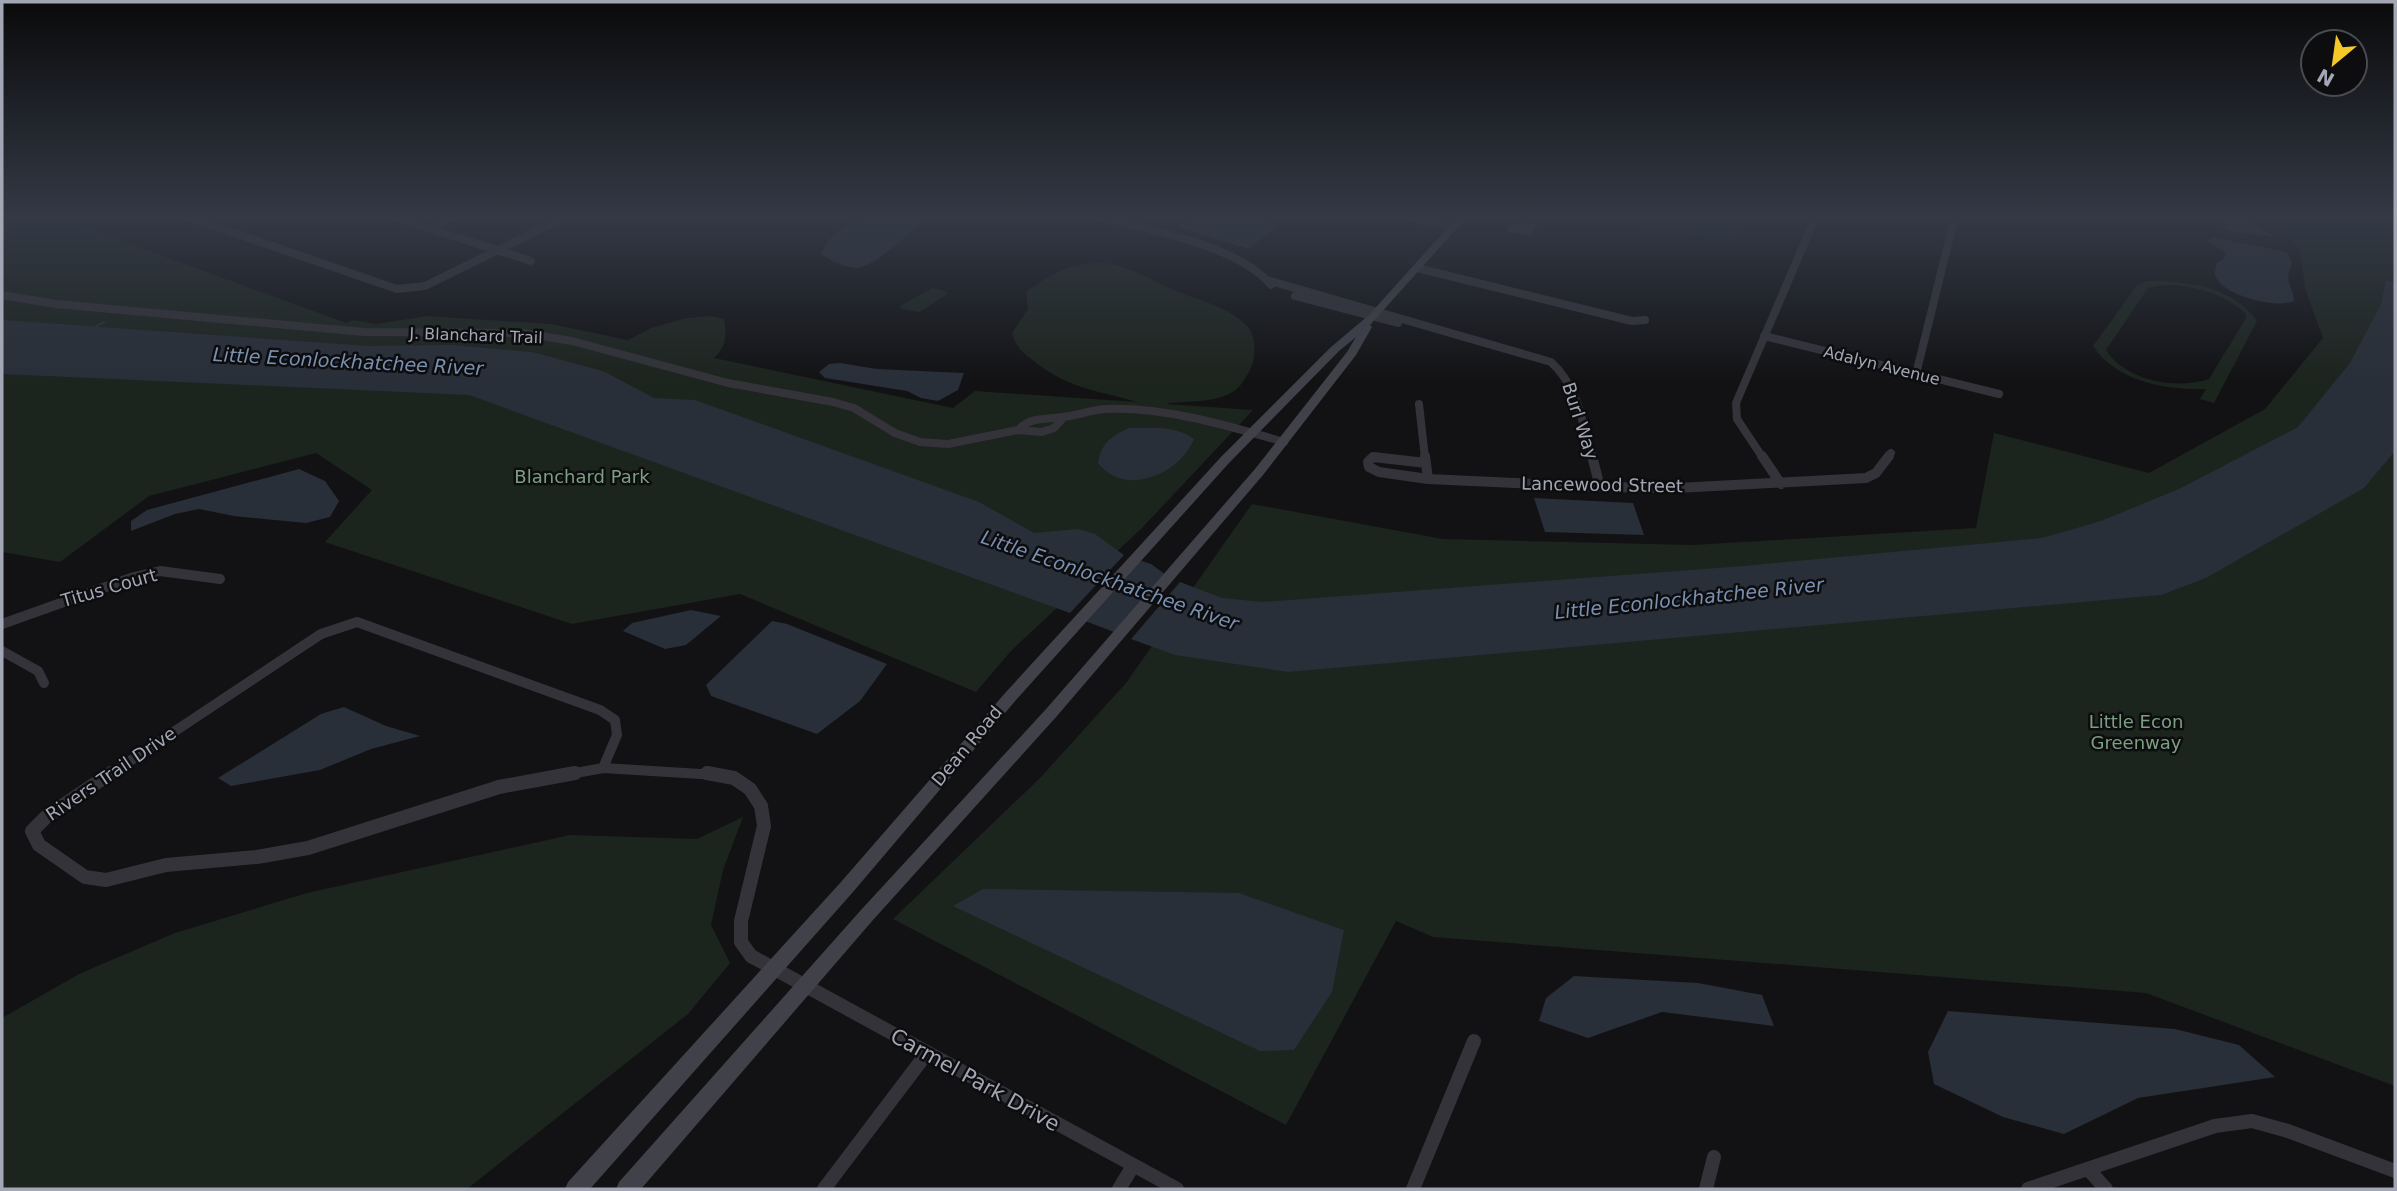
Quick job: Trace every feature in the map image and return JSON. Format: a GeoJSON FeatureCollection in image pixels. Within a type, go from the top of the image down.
{"type":"FeatureCollection","features":[{"type":"Feature","properties":{"kind":"main road","name":"Dean Road"},"geometry":{"type":"LineString","coordinates":[[576,1189],[774,970],[1149,543],[1251,432],[1335,349],[1376,314],[1414,272]]}},
{"type":"Feature","properties":{"kind":"main road","name":"Dean Road"},"geometry":{"type":"LineString","coordinates":[[627,1189],[1187,556],[1284,442],[1352,353],[1376,314]]}},
{"type":"Feature","properties":{"kind":"street"},"geometry":{"type":"LineString","coordinates":[[346,272],[397,289],[425,286],[454,272]]}},
{"type":"Feature","properties":{"kind":"street","name":"Burl Way"},"geometry":{"type":"LineString","coordinates":[[1254,272],[1270,285],[1290,294],[1428,327],[1530,354],[1550,362],[1566,376],[1574,392],[1600,487]]}},
{"type":"Feature","properties":{"kind":"street"},"geometry":{"type":"LineString","coordinates":[[1432,272],[1632,321],[1645,320]]}},
{"type":"Feature","properties":{"kind":"street"},"geometry":{"type":"LineString","coordinates":[[1781,484],[1737,419],[1736,403],[1792,272]]}},
{"type":"Feature","properties":{"kind":"street"},"geometry":{"type":"LineString","coordinates":[[1916,374],[1941,272]]}},
{"type":"Feature","properties":{"kind":"street","name":"J. Blanchard Trail"},"geometry":{"type":"LineString","coordinates":[[2,295],[56,304],[364,331],[523,333],[572,341],[728,383],[833,402],[854,408],[895,433],[920,442],[962,443],[1018,430],[1035,433],[1049,431],[1063,418]]}},
{"type":"Feature","properties":{"kind":"street","name":"Adalyn Avenue"},"geometry":{"type":"LineString","coordinates":[[1764,336],[1999,394]]}},
{"type":"Feature","properties":{"kind":"street"},"geometry":{"type":"LineString","coordinates":[[1419,404],[1428,480]]}},
{"type":"Feature","properties":{"kind":"street","name":"J. Blanchard Trail"},"geometry":{"type":"LineString","coordinates":[[1018,430],[1031,418],[1063,418],[1101,409],[1163,413],[1212,421],[1284,442]]}},
{"type":"Feature","properties":{"kind":"street","name":"Lancewood Street"},"geometry":{"type":"LineString","coordinates":[[1426,463],[1373,457],[1368,462],[1369,467],[1379,472],[1428,480],[1677,488],[1866,478],[1876,473],[1891,453]]}},
{"type":"Feature","properties":{"kind":"street","name":"Titus Court"},"geometry":{"type":"LineString","coordinates":[[2,624],[108,586],[160,571],[220,579]]}},
{"type":"Feature","properties":{"kind":"street","name":"Rivers Trail Drive"},"geometry":{"type":"LineString","coordinates":[[603,768],[617,735],[615,720],[600,710],[357,622],[321,634],[47,816],[32,831],[39,845],[85,877],[106,880],[166,865],[257,857],[307,848],[499,787],[603,768],[701,772],[734,778],[750,789],[761,806],[764,825],[741,921],[741,942],[751,956],[774,970]]}},
{"type":"Feature","properties":{"kind":"street"},"geometry":{"type":"LineString","coordinates":[[2,650],[38,671],[44,683]]}},
{"type":"Feature","properties":{"kind":"street","name":"Carmel Park Drive"},"geometry":{"type":"LineString","coordinates":[[774,970],[1177,1189]]}},
{"type":"Feature","properties":{"kind":"street"},"geometry":{"type":"LineString","coordinates":[[1413,1189],[1474,1041]]}},
{"type":"Feature","properties":{"kind":"street"},"geometry":{"type":"LineString","coordinates":[[824,1189],[927,1053]]}},
{"type":"Feature","properties":{"kind":"street"},"geometry":{"type":"LineString","coordinates":[[2028,1189],[2215,1126],[2252,1121],[2287,1130],[2395,1171]]}},
{"type":"Feature","properties":{"kind":"street"},"geometry":{"type":"LineString","coordinates":[[1706,1189],[1714,1157]]}},
{"type":"Feature","properties":{"kind":"street"},"geometry":{"type":"LineString","coordinates":[[1119,1189],[1133,1166]]}},
{"type":"Feature","properties":{"kind":"street"},"geometry":{"type":"LineString","coordinates":[[2088,1169],[2106,1189]]}},
{"type":"Feature","properties":{"kind":"green space","name":"Blanchard Park"},"geometry":{"type":"Polygon","coordinates":[[[2,272],[206,272],[346,323],[353,320],[376,324],[426,316],[551,324],[628,340],[651,328],[687,318],[710,316],[724,319],[725,325],[723,345],[714,358],[953,408],[975,391],[1137,402],[1084,388],[1060,378],[1024,353],[1016,343],[1012,333],[1028,309],[1026,292],[1060,272],[1133,272],[1223,309],[1249,329],[1254,344],[1251,368],[1237,389],[1209,400],[1166,404],[1253,410],[1142,528],[1011,651],[976,692],[740,594],[572,624],[325,542],[372,490],[316,453],[149,496],[60,562],[2,552],[2,272]]]}},
{"type":"Feature","properties":{"kind":"green space","name":"Little Econ Greenway"},"geometry":{"type":"Polygon","coordinates":[[[2303,272],[2395,272],[2395,1086],[2146,993],[1433,937],[1396,921],[1286,1125],[893,919],[1041,777],[1126,683],[1252,504],[1443,539],[1693,545],[1976,528],[1994,433],[2149,473],[2265,409],[2323,338],[2305,288],[2303,272]]]}},
{"type":"Feature","properties":{"kind":"green space"},"geometry":{"type":"Polygon","coordinates":[[[2164,281],[2209,288],[2236,300],[2257,321],[2214,403],[2200,399],[2206,389],[2174,388],[2128,376],[2103,358],[2093,346],[2138,284],[2164,281]],[[2174,285],[2148,288],[2106,350],[2126,369],[2153,380],[2182,383],[2209,379],[2246,314],[2217,295],[2174,285]]]}},
{"type":"Feature","properties":{"kind":"green space"},"geometry":{"type":"Polygon","coordinates":[[[932,288],[947,294],[920,312],[901,309],[900,306],[932,288]]]}},
{"type":"Feature","properties":{"kind":"green space"},"geometry":{"type":"Polygon","coordinates":[[[743,817],[723,870],[711,925],[730,963],[688,1014],[467,1189],[2,1189],[2,1018],[81,973],[175,933],[307,893],[570,835],[697,839],[743,817]]]}},
{"type":"Feature","properties":{"kind":"water"},"geometry":{"type":"Polygon","coordinates":[[[2215,272],[2289,272],[2294,301],[2264,302],[2241,296],[2222,285],[2215,272]]]}},
{"type":"Feature","properties":{"kind":"water","name":"Little Econlockhatchee River"},"geometry":{"type":"Polygon","coordinates":[[[2386,280],[2395,283],[2395,451],[2364,488],[2206,578],[2161,595],[1288,672],[1175,655],[1131,639],[1180,582],[1222,598],[1262,602],[1744,566],[2042,538],[2101,521],[2181,488],[2298,427],[2350,363],[2381,304],[2386,280]]]}},
{"type":"Feature","properties":{"kind":"water","name":"Little Econlockhatchee River"},"geometry":{"type":"Polygon","coordinates":[[[2,320],[368,346],[451,345],[532,352],[603,371],[654,398],[695,400],[979,502],[1034,533],[1078,529],[1095,534],[1124,555],[1070,613],[469,395],[2,374],[2,320]]]}},
{"type":"Feature","properties":{"kind":"water"},"geometry":{"type":"Polygon","coordinates":[[[840,363],[877,369],[964,373],[958,390],[938,401],[921,398],[907,391],[825,378],[819,372],[829,364],[840,363]]]}},
{"type":"Feature","properties":{"kind":"water"},"geometry":{"type":"Polygon","coordinates":[[[1130,428],[1171,429],[1194,439],[1187,452],[1165,471],[1137,480],[1122,479],[1109,473],[1098,463],[1108,441],[1130,428]]]}},
{"type":"Feature","properties":{"kind":"water"},"geometry":{"type":"Polygon","coordinates":[[[299,469],[325,481],[339,501],[330,517],[306,523],[234,516],[199,509],[175,514],[131,531],[131,521],[147,510],[299,469]]]}},
{"type":"Feature","properties":{"kind":"water"},"geometry":{"type":"Polygon","coordinates":[[[1534,498],[1633,503],[1644,535],[1545,532],[1534,498]]]}},
{"type":"Feature","properties":{"kind":"water"},"geometry":{"type":"Polygon","coordinates":[[[1135,559],[1151,564],[1169,577],[1119,634],[1080,619],[1135,559]]]}},
{"type":"Feature","properties":{"kind":"water"},"geometry":{"type":"Polygon","coordinates":[[[691,610],[721,616],[686,645],[665,649],[623,631],[632,623],[691,610]]]}},
{"type":"Feature","properties":{"kind":"water"},"geometry":{"type":"Polygon","coordinates":[[[772,621],[787,624],[887,664],[860,701],[817,734],[711,696],[706,685],[772,621]]]}},
{"type":"Feature","properties":{"kind":"water"},"geometry":{"type":"Polygon","coordinates":[[[344,707],[386,726],[420,736],[371,749],[320,770],[231,786],[218,778],[321,714],[344,707]]]}},
{"type":"Feature","properties":{"kind":"water"},"geometry":{"type":"Polygon","coordinates":[[[983,889],[1239,893],[1344,930],[1332,992],[1294,1050],[1260,1051],[953,906],[983,889]]]}},
{"type":"Feature","properties":{"kind":"water"},"geometry":{"type":"Polygon","coordinates":[[[1574,976],[1698,983],[1762,995],[1774,1026],[1662,1012],[1588,1038],[1539,1021],[1546,998],[1574,976]]]}},
{"type":"Feature","properties":{"kind":"water"},"geometry":{"type":"Polygon","coordinates":[[[1948,1011],[2175,1029],[2239,1045],[2275,1077],[2138,1098],[2064,1134],[2003,1117],[1934,1084],[1928,1052],[1948,1011]]]}},
{"type":"Feature","properties":{"kind":"waterway"},"geometry":{"type":"LineString","coordinates":[[94,328],[104,322]]}}]}
